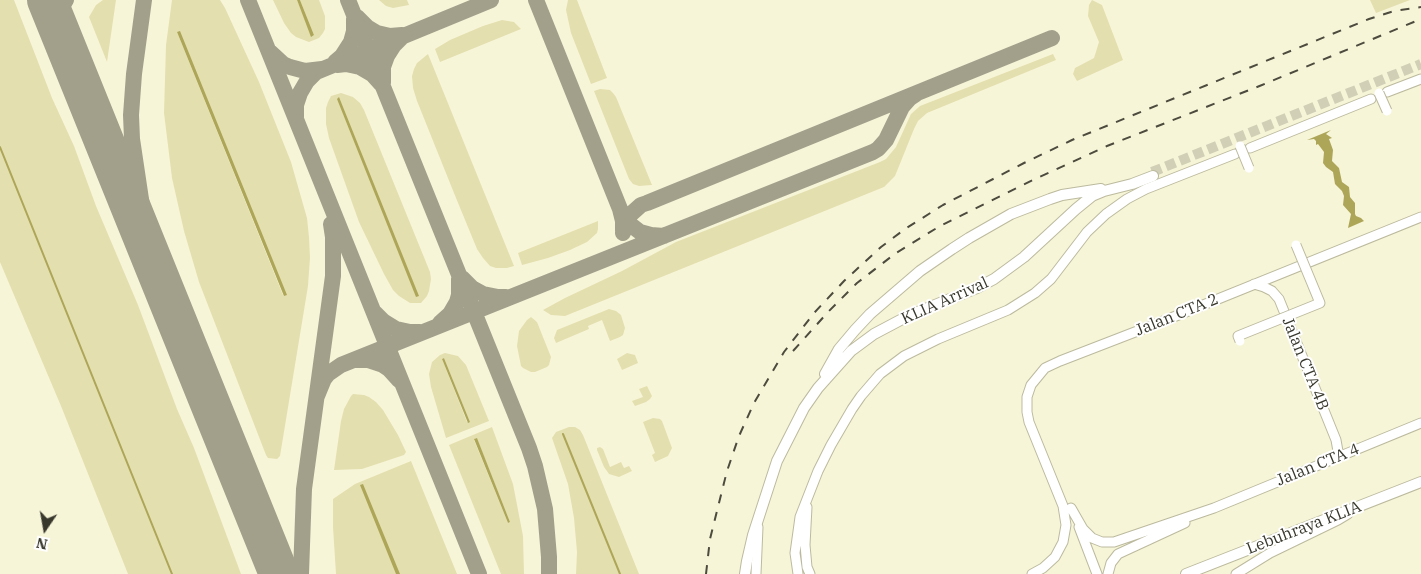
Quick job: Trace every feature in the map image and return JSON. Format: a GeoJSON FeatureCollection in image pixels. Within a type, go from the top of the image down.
{"type":"FeatureCollection","features":[{"type":"Feature","properties":{"kind":"main road","name":"KLIA Arrival"},"geometry":{"type":"LineString","coordinates":[[1153,174],[1132,184],[1092,196],[1024,257],[994,279],[977,288],[908,316],[874,334],[850,350],[818,388],[839,350],[854,330],[920,271],[976,233],[1011,214],[1062,194],[1103,189],[1153,174]]}},
{"type":"Feature","properties":{"kind":"main road"},"geometry":{"type":"LineString","coordinates":[[745,574],[749,548],[778,461],[804,408],[818,388]]}},
{"type":"Feature","properties":{"kind":"main road","name":"Lebuhraya KLIA"},"geometry":{"type":"LineString","coordinates":[[1186,574],[1421,482]]}},
{"type":"Feature","properties":{"kind":"street"},"geometry":{"type":"LineString","coordinates":[[1387,112],[1383,93],[1421,79]]}},
{"type":"Feature","properties":{"kind":"street"},"geometry":{"type":"LineString","coordinates":[[1250,148],[1371,99]]}},
{"type":"Feature","properties":{"kind":"street"},"geometry":{"type":"LineString","coordinates":[[1240,146],[1249,168]]}},
{"type":"Feature","properties":{"kind":"street"},"geometry":{"type":"LineString","coordinates":[[798,574],[796,540],[800,516],[831,445],[852,409],[872,382],[904,356],[938,339],[1008,310],[1035,293],[1051,279],[1092,227],[1127,199],[1146,189],[1235,154]]}},
{"type":"Feature","properties":{"kind":"street","name":"Jalan CTA 2"},"geometry":{"type":"LineString","coordinates":[[1052,479],[1027,412],[1031,385],[1045,368],[1421,217]]}},
{"type":"Feature","properties":{"kind":"street"},"geometry":{"type":"LineString","coordinates":[[1240,341],[1238,336],[1320,303],[1296,245]]}},
{"type":"Feature","properties":{"kind":"street","name":"Jalan CTA 4B"},"geometry":{"type":"LineString","coordinates":[[1254,284],[1272,291],[1279,299],[1336,440],[1339,457]]}},
{"type":"Feature","properties":{"kind":"street","name":"Jalan CTA 4"},"geometry":{"type":"LineString","coordinates":[[1214,508],[1421,423]]}},
{"type":"Feature","properties":{"kind":"street"},"geometry":{"type":"LineString","coordinates":[[1052,479],[1087,534],[1097,541],[1108,543],[1214,508]]}},
{"type":"Feature","properties":{"kind":"street"},"geometry":{"type":"LineString","coordinates":[[1032,574],[1043,568],[1055,557],[1065,534],[1066,516],[1052,479]]}},
{"type":"Feature","properties":{"kind":"street"},"geometry":{"type":"LineString","coordinates":[[807,499],[805,545],[807,567],[810,574]]}},
{"type":"Feature","properties":{"kind":"street"},"geometry":{"type":"LineString","coordinates":[[1236,574],[1270,553],[1338,520],[1363,505]]}},
{"type":"Feature","properties":{"kind":"street"},"geometry":{"type":"LineString","coordinates":[[1071,508],[1097,574]]}},
{"type":"Feature","properties":{"kind":"street"},"geometry":{"type":"LineString","coordinates":[[1108,574],[1111,562],[1118,554],[1214,508]]}},
{"type":"Feature","properties":{"kind":"street"},"geometry":{"type":"LineString","coordinates":[[756,574],[760,514]]}},
{"type":"Feature","properties":{"kind":"shaded area"},"geometry":{"type":"Polygon","coordinates":[[[0,0],[14,0],[52,98],[74,146],[96,206],[138,305],[241,574],[128,574],[61,406],[0,262],[0,0]]]}},
{"type":"Feature","properties":{"kind":"shaded area"},"geometry":{"type":"Polygon","coordinates":[[[103,0],[116,0],[107,62],[89,17],[96,5],[103,0]]]}},
{"type":"Feature","properties":{"kind":"shaded area"},"geometry":{"type":"Polygon","coordinates":[[[172,0],[220,0],[259,82],[291,162],[307,218],[310,258],[308,286],[280,456],[277,459],[268,458],[266,455],[199,282],[184,231],[172,178],[164,113],[166,45],[172,0]],[[177,32],[284,296],[178,32],[177,32]]]}},
{"type":"Feature","properties":{"kind":"shaded area"},"geometry":{"type":"Polygon","coordinates":[[[273,0],[297,0],[312,36],[314,35],[300,0],[319,0],[325,16],[325,29],[323,33],[319,38],[309,42],[296,37],[284,23],[273,0]]]}},
{"type":"Feature","properties":{"kind":"shaded area"},"geometry":{"type":"Polygon","coordinates":[[[297,0],[300,0],[314,35],[311,37],[297,0]]]}},
{"type":"Feature","properties":{"kind":"shaded area"},"geometry":{"type":"Polygon","coordinates":[[[379,0],[407,0],[409,5],[393,8],[386,6],[379,0]]]}},
{"type":"Feature","properties":{"kind":"shaded area"},"geometry":{"type":"Polygon","coordinates":[[[568,0],[577,0],[607,78],[591,84],[571,33],[566,10],[568,0]]]}},
{"type":"Feature","properties":{"kind":"shaded area"},"geometry":{"type":"Polygon","coordinates":[[[1092,0],[1102,5],[1123,60],[1077,81],[1073,74],[1075,68],[1094,58],[1099,42],[1088,16],[1089,5],[1092,0]]]}},
{"type":"Feature","properties":{"kind":"shaded area"},"geometry":{"type":"Polygon","coordinates":[[[1370,0],[1410,0],[1376,13],[1370,0]]]}},
{"type":"Feature","properties":{"kind":"shaded area"},"geometry":{"type":"Polygon","coordinates":[[[502,20],[514,22],[521,29],[440,62],[435,49],[450,40],[502,20]]]}},
{"type":"Feature","properties":{"kind":"shaded area"},"geometry":{"type":"Polygon","coordinates":[[[180,31],[287,295],[284,296],[177,32],[180,31]]]}},
{"type":"Feature","properties":{"kind":"shaded area"},"geometry":{"type":"Polygon","coordinates":[[[428,54],[514,266],[496,268],[490,266],[483,258],[477,249],[456,198],[413,88],[412,76],[414,69],[417,63],[428,54]]]}},
{"type":"Feature","properties":{"kind":"shaded area"},"geometry":{"type":"Polygon","coordinates":[[[1053,54],[1056,60],[927,113],[918,121],[895,176],[884,187],[565,316],[551,315],[543,310],[676,242],[886,159],[896,147],[911,114],[920,106],[1053,54]]]}},
{"type":"Feature","properties":{"kind":"shaded area"},"geometry":{"type":"Polygon","coordinates":[[[600,89],[610,90],[616,97],[652,185],[639,186],[633,184],[629,179],[594,91],[600,89]]]}},
{"type":"Feature","properties":{"kind":"shaded area"},"geometry":{"type":"Polygon","coordinates":[[[341,93],[353,97],[364,110],[430,272],[429,291],[421,303],[410,303],[393,290],[359,222],[329,138],[326,124],[328,102],[331,96],[341,93]]]}},
{"type":"Feature","properties":{"kind":"shaded area"},"geometry":{"type":"Polygon","coordinates":[[[339,97],[419,296],[416,297],[337,99],[339,97]]]}},
{"type":"Feature","properties":{"kind":"shaded area"},"geometry":{"type":"Polygon","coordinates":[[[1331,130],[1326,134],[1332,138],[1329,139],[1333,150],[1332,161],[1339,168],[1342,182],[1349,187],[1350,197],[1355,203],[1356,216],[1364,221],[1348,228],[1351,214],[1343,205],[1344,196],[1335,184],[1333,172],[1323,163],[1324,152],[1318,144],[1316,145],[1314,139],[1307,140],[1331,130]]]}},
{"type":"Feature","properties":{"kind":"shaded area"},"geometry":{"type":"Polygon","coordinates":[[[598,221],[597,233],[587,242],[548,258],[522,265],[518,253],[598,221]]]}},
{"type":"Feature","properties":{"kind":"shaded area"},"geometry":{"type":"Polygon","coordinates":[[[609,309],[621,315],[625,328],[623,335],[620,337],[610,341],[602,320],[588,326],[589,329],[556,343],[554,338],[557,330],[609,309]]]}},
{"type":"Feature","properties":{"kind":"shaded area"},"geometry":{"type":"Polygon","coordinates":[[[531,317],[537,322],[551,357],[547,367],[535,372],[531,372],[521,366],[517,346],[519,331],[531,317]]]}},
{"type":"Feature","properties":{"kind":"shaded area"},"geometry":{"type":"Polygon","coordinates":[[[445,353],[458,356],[466,365],[489,421],[446,438],[429,374],[432,362],[445,353]],[[444,358],[442,359],[467,422],[470,422],[444,358]]]}},
{"type":"Feature","properties":{"kind":"shaded area"},"geometry":{"type":"Polygon","coordinates":[[[627,353],[635,355],[638,363],[622,370],[617,359],[627,353]]]}},
{"type":"Feature","properties":{"kind":"shaded area"},"geometry":{"type":"Polygon","coordinates":[[[444,358],[470,422],[468,423],[442,359],[444,358]]]}},
{"type":"Feature","properties":{"kind":"shaded area"},"geometry":{"type":"Polygon","coordinates":[[[647,386],[652,396],[646,402],[635,406],[632,401],[643,397],[639,389],[647,386]]]}},
{"type":"Feature","properties":{"kind":"shaded area"},"geometry":{"type":"Polygon","coordinates":[[[353,394],[369,397],[383,410],[406,452],[404,455],[362,469],[334,470],[344,409],[353,394]]]}},
{"type":"Feature","properties":{"kind":"shaded area"},"geometry":{"type":"Polygon","coordinates":[[[653,418],[662,421],[672,448],[668,456],[655,462],[652,455],[655,453],[643,422],[653,418]]]}},
{"type":"Feature","properties":{"kind":"shaded area"},"geometry":{"type":"Polygon","coordinates":[[[492,427],[513,484],[523,536],[524,574],[501,574],[449,445],[492,427]],[[477,439],[474,440],[508,523],[510,522],[477,439]]]}},
{"type":"Feature","properties":{"kind":"shaded area"},"geometry":{"type":"Polygon","coordinates":[[[569,427],[575,427],[583,435],[639,574],[576,574],[577,552],[574,518],[568,484],[552,438],[556,432],[569,427]]]}},
{"type":"Feature","properties":{"kind":"shaded area"},"geometry":{"type":"Polygon","coordinates":[[[477,438],[510,522],[508,523],[474,439],[477,438]]]}},
{"type":"Feature","properties":{"kind":"shaded area"},"geometry":{"type":"Polygon","coordinates":[[[600,447],[603,449],[610,467],[621,462],[624,468],[629,466],[632,471],[619,477],[609,474],[597,450],[600,447]]]}},
{"type":"Feature","properties":{"kind":"shaded area"},"geometry":{"type":"Polygon","coordinates":[[[411,461],[457,574],[336,574],[333,499],[355,484],[411,461]]]}},
{"type":"Feature","properties":{"kind":"shaded area"},"geometry":{"type":"Polygon","coordinates":[[[363,484],[400,574],[396,574],[360,485],[363,484]]]}},
{"type":"Feature","properties":{"kind":"waterway"},"geometry":{"type":"LineString","coordinates":[[0,147],[172,574]]}},
{"type":"Feature","properties":{"kind":"waterway"},"geometry":{"type":"LineString","coordinates":[[563,434],[620,574]]}},
{"type":"Feature","properties":{"kind":"taxiway"},"geometry":{"type":"LineString","coordinates":[[58,26],[66,0]]}},
{"type":"Feature","properties":{"kind":"taxiway"},"geometry":{"type":"LineString","coordinates":[[144,0],[134,74],[131,115],[132,139],[152,258]]}},
{"type":"Feature","properties":{"kind":"taxiway"},"geometry":{"type":"LineString","coordinates":[[248,0],[479,574]]}},
{"type":"Feature","properties":{"kind":"taxiway"},"geometry":{"type":"LineString","coordinates":[[348,0],[529,448],[545,509],[549,574]]}},
{"type":"Feature","properties":{"kind":"taxiway"},"geometry":{"type":"LineString","coordinates":[[296,117],[296,105],[300,93],[307,81],[316,72],[491,0]]}},
{"type":"Feature","properties":{"kind":"taxiway"},"geometry":{"type":"LineString","coordinates":[[536,0],[620,209],[623,231]]}},
{"type":"Feature","properties":{"kind":"taxiway"},"geometry":{"type":"LineString","coordinates":[[357,17],[367,27],[377,33],[390,36],[402,35]]}},
{"type":"Feature","properties":{"kind":"taxiway"},"geometry":{"type":"LineString","coordinates":[[335,62],[342,56],[351,42],[354,31],[354,19]]}},
{"type":"Feature","properties":{"kind":"taxiway"},"geometry":{"type":"LineString","coordinates":[[383,83],[383,67],[387,56],[401,38]]}},
{"type":"Feature","properties":{"kind":"taxiway"},"geometry":{"type":"LineString","coordinates":[[623,233],[627,220],[641,205],[1052,38]]}},
{"type":"Feature","properties":{"kind":"taxiway"},"geometry":{"type":"LineString","coordinates":[[270,52],[283,64],[290,67],[305,71],[322,69]]}},
{"type":"Feature","properties":{"kind":"taxiway"},"geometry":{"type":"LineString","coordinates":[[337,65],[346,64],[360,67],[372,74],[381,84]]}},
{"type":"Feature","properties":{"kind":"taxiway"},"geometry":{"type":"LineString","coordinates":[[317,396],[324,379],[341,365],[873,152],[886,140],[902,107],[916,94]]}},
{"type":"Feature","properties":{"kind":"taxiway"},"geometry":{"type":"LineString","coordinates":[[622,213],[631,225],[640,232],[664,236]]}},
{"type":"Feature","properties":{"kind":"taxiway"},"geometry":{"type":"LineString","coordinates":[[301,574],[304,489],[333,276],[331,224]]}},
{"type":"Feature","properties":{"kind":"taxiway"},"geometry":{"type":"LineString","coordinates":[[462,278],[472,288],[483,294],[506,297]]}},
{"type":"Feature","properties":{"kind":"taxiway"},"geometry":{"type":"LineString","coordinates":[[440,323],[450,314],[457,302],[459,279]]}},
{"type":"Feature","properties":{"kind":"taxiway"},"geometry":{"type":"LineString","coordinates":[[375,313],[383,321],[396,329],[420,332]]}},
{"type":"Feature","properties":{"kind":"taxiway"},"geometry":{"type":"LineString","coordinates":[[355,360],[368,360],[383,365],[399,380]]}},
{"type":"Feature","properties":{"kind":"runway"},"geometry":{"type":"LineString","coordinates":[[47,0],[279,574]]}},
{"type":"Feature","properties":{"kind":"tunnel"},"geometry":{"type":"LineString","coordinates":[[1152,172],[1421,64]]}},
{"type":"Feature","properties":{"kind":"railway"},"geometry":{"type":"LineString","coordinates":[[706,574],[710,539],[727,471],[739,436],[754,403],[784,352],[814,313],[844,281],[881,247],[943,205],[1072,140],[1369,19],[1394,11],[1421,7]]}},
{"type":"Feature","properties":{"kind":"railway"},"geometry":{"type":"LineString","coordinates":[[793,351],[857,283],[896,253],[940,226],[1107,146],[1262,85],[1421,19]]}}]}
